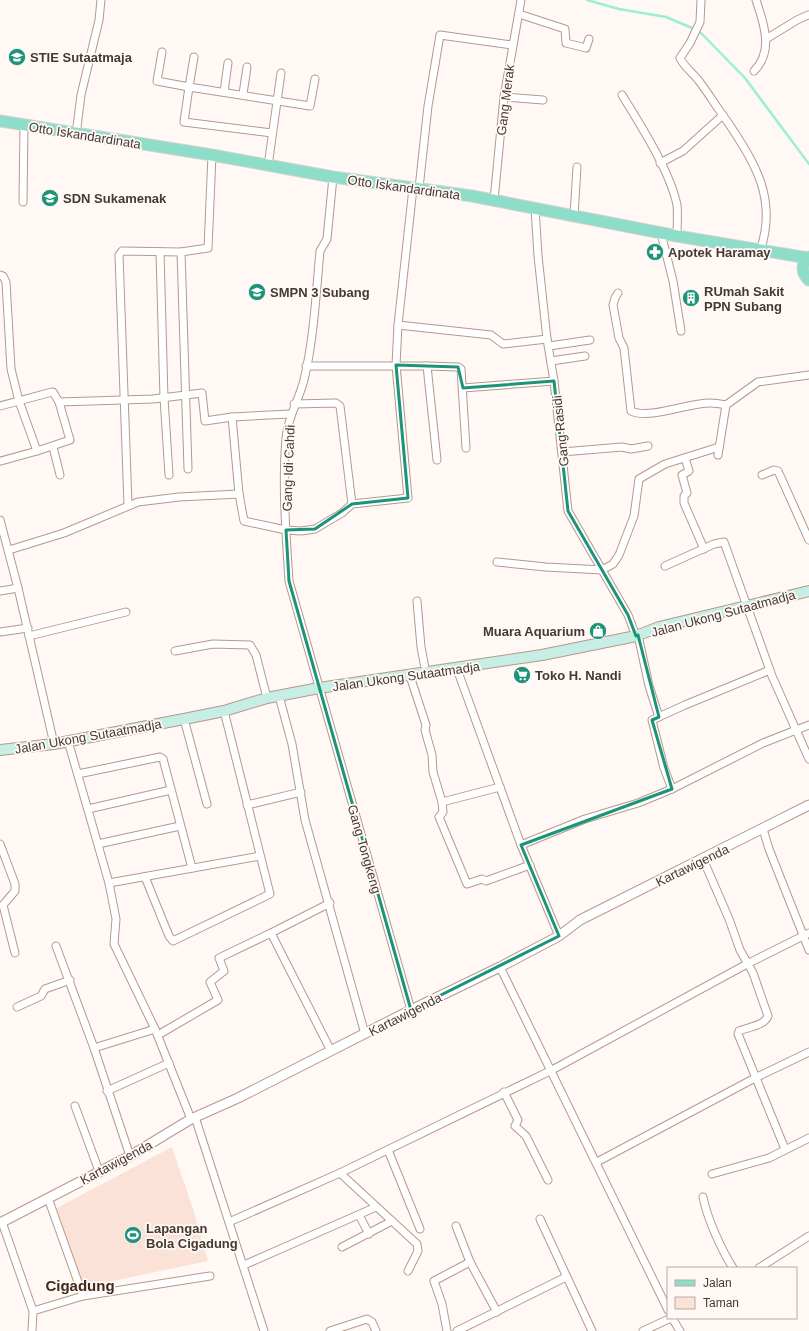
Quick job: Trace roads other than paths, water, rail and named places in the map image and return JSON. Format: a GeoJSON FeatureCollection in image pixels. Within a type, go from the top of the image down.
{"type":"FeatureCollection","features":[{"type":"Feature","properties":{"kind":"main road","name":"Otto Iskandardinata"},"geometry":{"type":"LineString","coordinates":[[0,121],[76,135],[212,155],[334,177],[494,200],[677,236],[808,258]]}},
{"type":"Feature","properties":{"kind":"main road"},"geometry":{"type":"LineString","coordinates":[[808,258],[802,269],[805,277],[809,280]]}},
{"type":"Feature","properties":{"kind":"main road","name":"Jalan Ukong Sutaatmadja"},"geometry":{"type":"LineString","coordinates":[[0,750],[54,744],[184,719],[224,711],[266,698],[319,688],[542,656],[637,636],[659,627],[809,590]]}},
{"type":"Feature","properties":{"kind":"street"},"geometry":{"type":"LineString","coordinates":[[76,135],[82,95],[99,20],[101,0]]}},
{"type":"Feature","properties":{"kind":"street","name":"Gang Merak"},"geometry":{"type":"LineString","coordinates":[[494,200],[504,97],[512,44],[521,0]]}},
{"type":"Feature","properties":{"kind":"street"},"geometry":{"type":"LineString","coordinates":[[700,0],[700,22],[690,43],[680,58],[743,145],[759,174],[762,184],[767,222],[766,232],[760,251]]}},
{"type":"Feature","properties":{"kind":"street"},"geometry":{"type":"LineString","coordinates":[[754,71],[759,66],[766,50],[765,28],[756,0]]}},
{"type":"Feature","properties":{"kind":"street"},"geometry":{"type":"LineString","coordinates":[[519,14],[565,29],[566,43],[587,48],[589,39]]}},
{"type":"Feature","properties":{"kind":"street"},"geometry":{"type":"LineString","coordinates":[[766,39],[797,20],[809,16]]}},
{"type":"Feature","properties":{"kind":"street"},"geometry":{"type":"LineString","coordinates":[[232,417],[239,494],[243,520],[286,530],[301,531],[315,529],[342,513],[352,504],[408,498],[396,365],[398,325],[416,188],[440,35],[512,44]]}},
{"type":"Feature","properties":{"kind":"street"},"geometry":{"type":"LineString","coordinates":[[162,52],[157,81],[189,87],[243,94],[310,106],[315,79]]}},
{"type":"Feature","properties":{"kind":"street"},"geometry":{"type":"LineString","coordinates":[[194,57],[184,122],[272,133]]}},
{"type":"Feature","properties":{"kind":"street"},"geometry":{"type":"LineString","coordinates":[[224,92],[228,63]]}},
{"type":"Feature","properties":{"kind":"street"},"geometry":{"type":"LineString","coordinates":[[243,94],[247,67]]}},
{"type":"Feature","properties":{"kind":"street"},"geometry":{"type":"LineString","coordinates":[[268,166],[281,73]]}},
{"type":"Feature","properties":{"kind":"street"},"geometry":{"type":"LineString","coordinates":[[622,95],[646,134],[660,163],[676,204],[677,236]]}},
{"type":"Feature","properties":{"kind":"street"},"geometry":{"type":"LineString","coordinates":[[504,97],[543,100]]}},
{"type":"Feature","properties":{"kind":"street"},"geometry":{"type":"LineString","coordinates":[[660,163],[683,150],[723,116]]}},
{"type":"Feature","properties":{"kind":"street"},"geometry":{"type":"LineString","coordinates":[[23,202],[24,125]]}},
{"type":"Feature","properties":{"kind":"street"},"geometry":{"type":"LineString","coordinates":[[128,505],[119,255],[122,251],[181,252],[205,250],[208,248],[210,244],[212,155]]}},
{"type":"Feature","properties":{"kind":"street"},"geometry":{"type":"LineString","coordinates":[[574,216],[577,167]]}},
{"type":"Feature","properties":{"kind":"street","name":"Gang Idi Cahdi"},"geometry":{"type":"LineString","coordinates":[[319,688],[289,581],[286,530],[286,445],[290,414],[304,381],[312,338],[320,250],[327,239],[334,177]]}},
{"type":"Feature","properties":{"kind":"street","name":"Gang Rasidi"},"geometry":{"type":"LineString","coordinates":[[535,208],[538,256],[554,381],[568,512],[628,615],[637,636],[658,717]]}},
{"type":"Feature","properties":{"kind":"street"},"geometry":{"type":"LineString","coordinates":[[661,233],[673,282],[681,331]]}},
{"type":"Feature","properties":{"kind":"street"},"geometry":{"type":"LineString","coordinates":[[160,252],[164,398],[169,475]]}},
{"type":"Feature","properties":{"kind":"street"},"geometry":{"type":"LineString","coordinates":[[181,252],[184,394],[188,469]]}},
{"type":"Feature","properties":{"kind":"street"},"geometry":{"type":"LineString","coordinates":[[0,276],[2,276],[6,282],[3,312],[9,358],[19,402],[37,451]]}},
{"type":"Feature","properties":{"kind":"street"},"geometry":{"type":"LineString","coordinates":[[618,293],[613,305],[619,338],[624,348],[632,411],[636,413],[650,412],[710,402],[726,405]]}},
{"type":"Feature","properties":{"kind":"street"},"geometry":{"type":"LineString","coordinates":[[398,325],[491,335],[503,344],[590,340]]}},
{"type":"Feature","properties":{"kind":"street"},"geometry":{"type":"LineString","coordinates":[[551,361],[585,356]]}},
{"type":"Feature","properties":{"kind":"street"},"geometry":{"type":"LineString","coordinates":[[306,366],[396,365],[459,367],[466,448]]}},
{"type":"Feature","properties":{"kind":"street"},"geometry":{"type":"LineString","coordinates":[[427,366],[437,460]]}},
{"type":"Feature","properties":{"kind":"street"},"geometry":{"type":"LineString","coordinates":[[497,562],[546,567],[602,570],[613,564],[619,555],[634,516],[637,481],[642,475],[665,464],[718,451],[726,405],[758,382],[809,375]]}},
{"type":"Feature","properties":{"kind":"street"},"geometry":{"type":"LineString","coordinates":[[462,388],[554,381]]}},
{"type":"Feature","properties":{"kind":"street"},"geometry":{"type":"LineString","coordinates":[[0,406],[52,392],[55,394],[59,402],[70,440],[53,447],[0,460]]}},
{"type":"Feature","properties":{"kind":"street"},"geometry":{"type":"LineString","coordinates":[[59,402],[124,401],[202,393],[205,421],[232,417],[290,414]]}},
{"type":"Feature","properties":{"kind":"street"},"geometry":{"type":"LineString","coordinates":[[294,404],[336,403],[340,406],[352,504]]}},
{"type":"Feature","properties":{"kind":"street"},"geometry":{"type":"LineString","coordinates":[[562,452],[622,448],[631,449],[648,446]]}},
{"type":"Feature","properties":{"kind":"street"},"geometry":{"type":"LineString","coordinates":[[53,447],[60,475]]}},
{"type":"Feature","properties":{"kind":"street"},"geometry":{"type":"LineString","coordinates":[[685,458],[689,471],[682,475],[687,492],[684,496],[684,503],[704,549]]}},
{"type":"Feature","properties":{"kind":"street"},"geometry":{"type":"LineString","coordinates":[[762,475],[774,470],[778,471],[809,540]]}},
{"type":"Feature","properties":{"kind":"street"},"geometry":{"type":"LineString","coordinates":[[9,550],[64,533],[128,505],[179,497],[239,494]]}},
{"type":"Feature","properties":{"kind":"street"},"geometry":{"type":"LineString","coordinates":[[0,520],[28,628],[54,744]]}},
{"type":"Feature","properties":{"kind":"street"},"geometry":{"type":"LineString","coordinates":[[665,566],[714,544],[724,542],[770,670],[809,759]]}},
{"type":"Feature","properties":{"kind":"street"},"geometry":{"type":"LineString","coordinates":[[0,591],[18,588]]}},
{"type":"Feature","properties":{"kind":"street"},"geometry":{"type":"LineString","coordinates":[[417,601],[421,646],[426,673]]}},
{"type":"Feature","properties":{"kind":"street"},"geometry":{"type":"LineString","coordinates":[[29,636],[126,612]]}},
{"type":"Feature","properties":{"kind":"street"},"geometry":{"type":"LineString","coordinates":[[0,632],[28,628]]}},
{"type":"Feature","properties":{"kind":"street"},"geometry":{"type":"LineString","coordinates":[[175,651],[214,644],[250,645],[256,655],[266,698]]}},
{"type":"Feature","properties":{"kind":"street"},"geometry":{"type":"LineString","coordinates":[[457,669],[521,845],[559,936]]}},
{"type":"Feature","properties":{"kind":"street"},"geometry":{"type":"LineString","coordinates":[[672,789],[664,768],[652,720],[684,704],[770,670]]}},
{"type":"Feature","properties":{"kind":"street"},"geometry":{"type":"LineString","coordinates":[[410,676],[426,725],[425,730],[432,755],[433,772],[442,802],[443,812],[439,817],[467,884],[482,879],[486,881],[530,865]]}},
{"type":"Feature","properties":{"kind":"street","name":"Gang Tongkeng"},"geometry":{"type":"LineString","coordinates":[[319,688],[411,1010]]}},
{"type":"Feature","properties":{"kind":"street"},"geometry":{"type":"LineString","coordinates":[[280,696],[292,744],[305,820],[330,903],[365,1034]]}},
{"type":"Feature","properties":{"kind":"street"},"geometry":{"type":"LineString","coordinates":[[145,877],[169,936],[173,941],[270,894],[224,711]]}},
{"type":"Feature","properties":{"kind":"street"},"geometry":{"type":"LineString","coordinates":[[184,719],[207,804]]}},
{"type":"Feature","properties":{"kind":"street"},"geometry":{"type":"LineString","coordinates":[[521,845],[585,819],[672,789],[763,743],[809,725]]}},
{"type":"Feature","properties":{"kind":"street"},"geometry":{"type":"LineString","coordinates":[[68,741],[109,883],[116,919],[114,944],[157,1032],[193,1118],[244,1265],[264,1331]]}},
{"type":"Feature","properties":{"kind":"street"},"geometry":{"type":"LineString","coordinates":[[78,774],[158,756],[163,759],[192,868]]}},
{"type":"Feature","properties":{"kind":"street"},"geometry":{"type":"LineString","coordinates":[[442,802],[500,787]]}},
{"type":"Feature","properties":{"kind":"street"},"geometry":{"type":"LineString","coordinates":[[88,809],[171,790]]}},
{"type":"Feature","properties":{"kind":"street"},"geometry":{"type":"LineString","coordinates":[[247,805],[300,792]]}},
{"type":"Feature","properties":{"kind":"street","name":"Kartawigenda"},"geometry":{"type":"LineString","coordinates":[[1,1223],[130,1156],[193,1118],[238,1098],[411,1010],[500,967],[559,936],[580,920],[809,805]]}},
{"type":"Feature","properties":{"kind":"street"},"geometry":{"type":"LineString","coordinates":[[98,844],[180,826]]}},
{"type":"Feature","properties":{"kind":"street"},"geometry":{"type":"LineString","coordinates":[[763,829],[769,849],[806,934],[809,950]]}},
{"type":"Feature","properties":{"kind":"street"},"geometry":{"type":"LineString","coordinates":[[0,844],[15,884],[15,891],[3,905],[15,952]]}},
{"type":"Feature","properties":{"kind":"street"},"geometry":{"type":"LineString","coordinates":[[109,883],[260,856]]}},
{"type":"Feature","properties":{"kind":"street"},"geometry":{"type":"LineString","coordinates":[[703,859],[747,964],[753,973],[768,1016],[761,1024],[739,1031],[738,1034],[785,1149]]}},
{"type":"Feature","properties":{"kind":"street"},"geometry":{"type":"LineString","coordinates":[[94,1048],[157,1032],[177,1024],[219,999],[210,982],[224,971],[219,958],[330,903]]}},
{"type":"Feature","properties":{"kind":"street"},"geometry":{"type":"LineString","coordinates":[[271,933],[331,1051]]}},
{"type":"Feature","properties":{"kind":"street"},"geometry":{"type":"LineString","coordinates":[[229,1222],[340,1173],[552,1070],[747,964],[806,934]]}},
{"type":"Feature","properties":{"kind":"street"},"geometry":{"type":"LineString","coordinates":[[56,946],[70,980],[94,1048],[107,1091],[130,1156]]}},
{"type":"Feature","properties":{"kind":"street"},"geometry":{"type":"LineString","coordinates":[[500,967],[552,1070],[667,1308]]}},
{"type":"Feature","properties":{"kind":"street"},"geometry":{"type":"LineString","coordinates":[[17,1007],[41,996],[45,989],[70,980]]}},
{"type":"Feature","properties":{"kind":"street"},"geometry":{"type":"LineString","coordinates":[[597,1162],[755,1078],[809,1052]]}},
{"type":"Feature","properties":{"kind":"street"},"geometry":{"type":"LineString","coordinates":[[107,1091],[170,1063]]}},
{"type":"Feature","properties":{"kind":"street"},"geometry":{"type":"LineString","coordinates":[[504,1092],[518,1120],[515,1126],[526,1136],[548,1180]]}},
{"type":"Feature","properties":{"kind":"street"},"geometry":{"type":"LineString","coordinates":[[75,1106],[99,1171]]}},
{"type":"Feature","properties":{"kind":"street"},"geometry":{"type":"LineString","coordinates":[[712,1174],[769,1158],[785,1149],[796,1146],[809,1138]]}},
{"type":"Feature","properties":{"kind":"street"},"geometry":{"type":"LineString","coordinates":[[388,1150],[420,1229]]}},
{"type":"Feature","properties":{"kind":"street"},"geometry":{"type":"LineString","coordinates":[[340,1173],[414,1241],[418,1251],[408,1271]]}},
{"type":"Feature","properties":{"kind":"street"},"geometry":{"type":"LineString","coordinates":[[703,1197],[705,1208],[725,1254],[732,1267]]}},
{"type":"Feature","properties":{"kind":"street"},"geometry":{"type":"LineString","coordinates":[[48,1198],[83,1296]]}},
{"type":"Feature","properties":{"kind":"street"},"geometry":{"type":"LineString","coordinates":[[244,1265],[360,1215],[376,1206]]}},
{"type":"Feature","properties":{"kind":"street"},"geometry":{"type":"LineString","coordinates":[[360,1215],[369,1234]]}},
{"type":"Feature","properties":{"kind":"street"},"geometry":{"type":"LineString","coordinates":[[540,1219],[592,1331]]}},
{"type":"Feature","properties":{"kind":"street"},"geometry":{"type":"LineString","coordinates":[[342,1248],[392,1221]]}},
{"type":"Feature","properties":{"kind":"street"},"geometry":{"type":"LineString","coordinates":[[1,1223],[33,1311],[32,1331]]}},
{"type":"Feature","properties":{"kind":"street"},"geometry":{"type":"LineString","coordinates":[[456,1226],[470,1262],[497,1312]]}},
{"type":"Feature","properties":{"kind":"street"},"geometry":{"type":"LineString","coordinates":[[761,1267],[809,1236]]}},
{"type":"Feature","properties":{"kind":"street"},"geometry":{"type":"LineString","coordinates":[[447,1331],[442,1304],[434,1280],[470,1262]]}},
{"type":"Feature","properties":{"kind":"street"},"geometry":{"type":"LineString","coordinates":[[33,1311],[83,1296],[210,1276]]}},
{"type":"Feature","properties":{"kind":"street"},"geometry":{"type":"LineString","coordinates":[[457,1331],[566,1277]]}},
{"type":"Feature","properties":{"kind":"street"},"geometry":{"type":"LineString","coordinates":[[330,1331],[367,1319],[372,1322],[376,1331]]}},
{"type":"Feature","properties":{"kind":"street"},"geometry":{"type":"LineString","coordinates":[[643,1331],[670,1319]]}},
{"type":"Feature","properties":{"kind":"street"},"geometry":{"type":"LineString","coordinates":[[673,1319],[680,1331]]}},
{"type":"Feature","properties":{"kind":"waterway"},"geometry":{"type":"LineString","coordinates":[[587,0],[619,9],[666,17],[699,31],[745,78],[809,164]]}},
{"type":"Feature","properties":{"kind":"place","name":"STIE Sutaatmaja"},"geometry":{"type":"Point","coordinates":[17,57]}},
{"type":"Feature","properties":{"kind":"place","name":"SDN Sukamenak"},"geometry":{"type":"Point","coordinates":[50,198]}},
{"type":"Feature","properties":{"kind":"place","name":"Apotek Haramay"},"geometry":{"type":"Point","coordinates":[655,252]}},
{"type":"Feature","properties":{"kind":"place","name":"SMPN 3 Subang"},"geometry":{"type":"Point","coordinates":[257,292]}},
{"type":"Feature","properties":{"kind":"place","name":"RUmah Sakit PPN Subang"},"geometry":{"type":"Point","coordinates":[691,298]}},
{"type":"Feature","properties":{"kind":"place","name":"Muara Aquarium"},"geometry":{"type":"Point","coordinates":[598,631]}},
{"type":"Feature","properties":{"kind":"place","name":"Toko H. Nandi"},"geometry":{"type":"Point","coordinates":[522,675]}},
{"type":"Feature","properties":{"kind":"place","name":"Lapangan Bola Cigadung"},"geometry":{"type":"Point","coordinates":[133,1235]}},
{"type":"Feature","properties":{"kind":"district","name":"Cigadung"},"geometry":{"type":"Point","coordinates":[80,1286]}}]}
